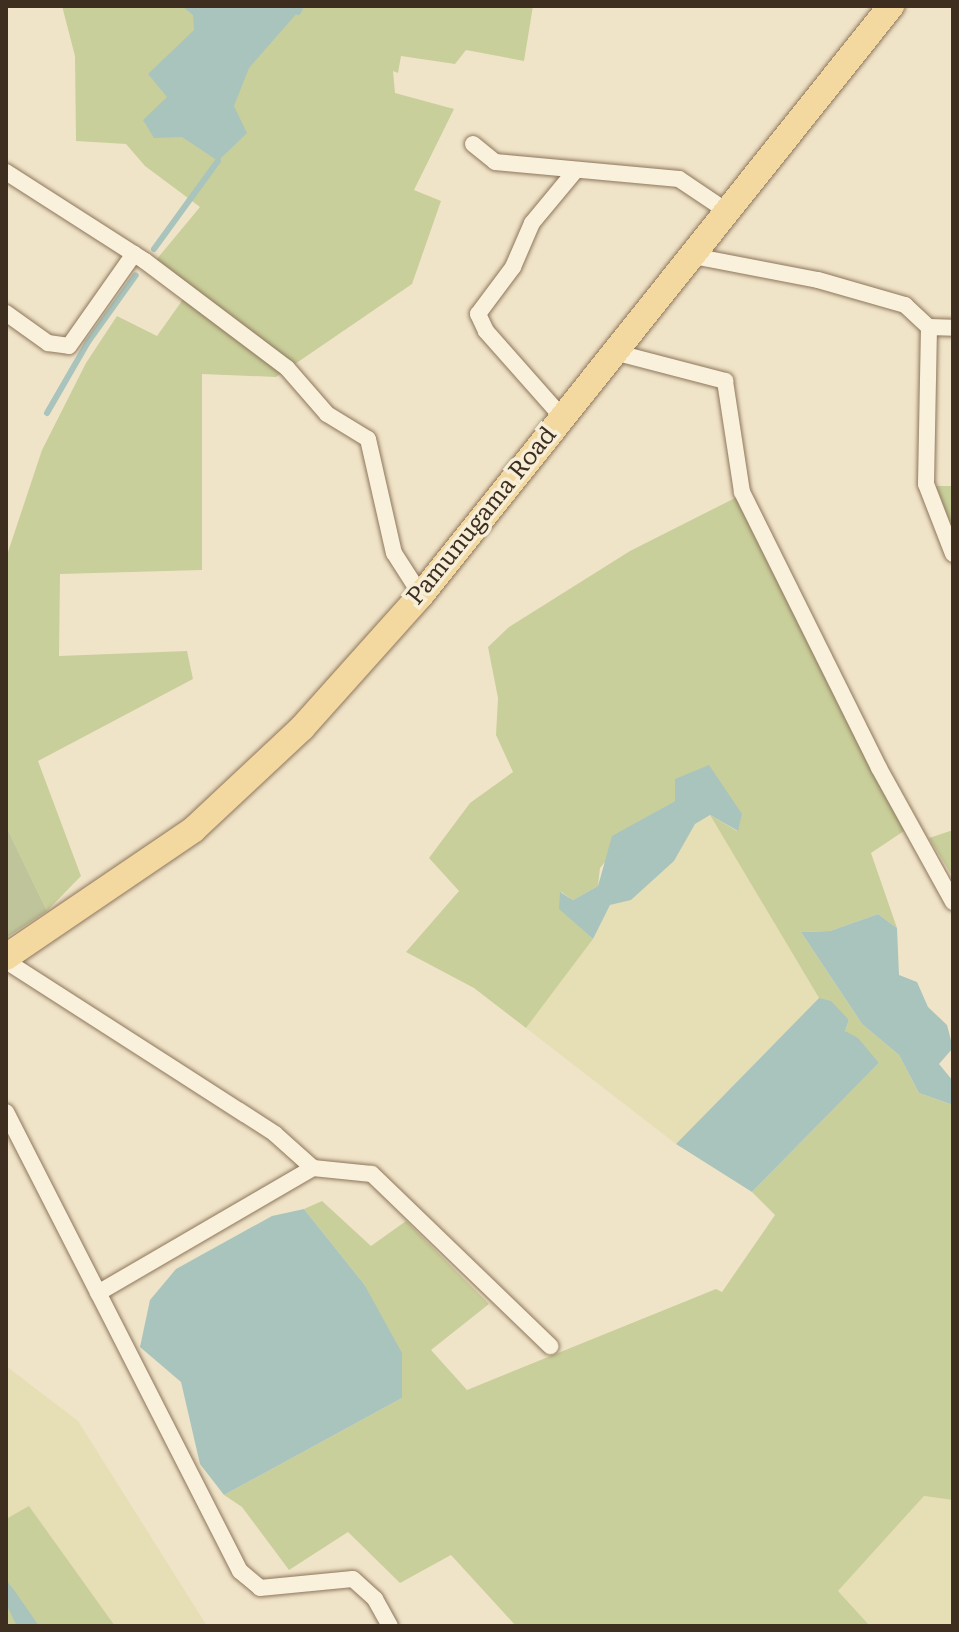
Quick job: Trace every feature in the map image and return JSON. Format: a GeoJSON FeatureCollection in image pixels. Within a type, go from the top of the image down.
{"type":"FeatureCollection","features":[{"type":"Feature","properties":{"kind":"main road","name":"Pamunugama Road"},"geometry":{"type":"LineString","coordinates":[[6,959],[194,829],[302,728],[421,595],[891,6]]}},
{"type":"Feature","properties":{"kind":"street"},"geometry":{"type":"LineString","coordinates":[[473,144],[495,162],[679,179],[728,212]]}},
{"type":"Feature","properties":{"kind":"street"},"geometry":{"type":"LineString","coordinates":[[562,417],[486,331],[478,314],[513,267],[532,223],[576,170]]}},
{"type":"Feature","properties":{"kind":"street"},"geometry":{"type":"LineString","coordinates":[[6,172],[134,254],[287,368],[327,414],[368,439],[394,553],[421,595]]}},
{"type":"Feature","properties":{"kind":"street"},"geometry":{"type":"LineString","coordinates":[[6,313],[48,343],[69,346],[134,254]]}},
{"type":"Feature","properties":{"kind":"street"},"geometry":{"type":"LineString","coordinates":[[693,256],[818,280],[905,305],[929,327],[953,328]]}},
{"type":"Feature","properties":{"kind":"street"},"geometry":{"type":"LineString","coordinates":[[929,327],[926,484],[953,554]]}},
{"type":"Feature","properties":{"kind":"street"},"geometry":{"type":"LineString","coordinates":[[614,352],[725,381],[742,492],[879,768],[953,902]]}},
{"type":"Feature","properties":{"kind":"street"},"geometry":{"type":"LineString","coordinates":[[6,959],[275,1134],[313,1168]]}},
{"type":"Feature","properties":{"kind":"street"},"geometry":{"type":"LineString","coordinates":[[6,1112],[240,1571],[260,1588],[353,1579],[375,1599],[390,1626]]}},
{"type":"Feature","properties":{"kind":"street"},"geometry":{"type":"LineString","coordinates":[[98,1293],[313,1168],[372,1174],[550,1346]]}},
{"type":"Feature","properties":{"kind":"shaded area"},"geometry":{"type":"Polygon","coordinates":[[[710,815],[819,998],[676,1144],[526,1028],[593,939],[610,905],[631,900],[674,861],[694,824],[710,815]]]}},
{"type":"Feature","properties":{"kind":"shaded area"},"geometry":{"type":"Polygon","coordinates":[[[6,1366],[78,1421],[207,1626],[115,1626],[30,1507],[6,1519],[6,1366]]]}},
{"type":"Feature","properties":{"kind":"shaded area"},"geometry":{"type":"Polygon","coordinates":[[[924,1496],[953,1500],[953,1626],[870,1626],[838,1591],[924,1496]]]}},
{"type":"Feature","properties":{"kind":"green space"},"geometry":{"type":"Polygon","coordinates":[[[62,6],[533,6],[524,61],[466,50],[455,64],[401,56],[398,73],[393,71],[395,93],[454,109],[414,190],[441,201],[412,284],[276,377],[202,374],[202,570],[60,574],[59,656],[187,651],[193,679],[38,761],[81,876],[47,911],[6,826],[6,558],[42,450],[86,363],[117,316],[157,336],[191,288],[156,260],[200,207],[145,166],[126,144],[76,141],[75,56],[62,6]]]}},
{"type":"Feature","properties":{"kind":"green space"},"geometry":{"type":"Polygon","coordinates":[[[936,486],[953,486],[953,530],[936,486]]]}},
{"type":"Feature","properties":{"kind":"green space"},"geometry":{"type":"Polygon","coordinates":[[[737,497],[904,831],[871,853],[897,928],[878,914],[830,931],[801,932],[862,1024],[899,1055],[919,1093],[953,1105],[953,1500],[924,1496],[838,1591],[870,1626],[516,1626],[451,1555],[400,1583],[348,1532],[289,1570],[242,1507],[224,1495],[402,1398],[364,1284],[304,1209],[322,1201],[371,1246],[406,1221],[489,1304],[431,1350],[467,1390],[716,1289],[722,1292],[775,1215],[752,1192],[879,1063],[845,1031],[849,1020],[819,998],[710,815],[737,831],[741,814],[675,801],[638,822],[600,868],[598,886],[573,900],[561,892],[560,909],[593,939],[526,1028],[474,988],[406,952],[459,891],[429,858],[470,803],[513,772],[496,735],[498,698],[488,647],[509,627],[630,551],[737,497]]]}},
{"type":"Feature","properties":{"kind":"green space"},"geometry":{"type":"Polygon","coordinates":[[[6,826],[47,911],[6,938],[6,826]]]}},
{"type":"Feature","properties":{"kind":"green space"},"geometry":{"type":"Polygon","coordinates":[[[953,830],[953,877],[929,838],[953,830]]]}},
{"type":"Feature","properties":{"kind":"green space"},"geometry":{"type":"Polygon","coordinates":[[[29,1506],[115,1626],[6,1626],[6,1519],[29,1506]]]}},
{"type":"Feature","properties":{"kind":"water"},"geometry":{"type":"Polygon","coordinates":[[[182,6],[296,6],[298,12],[249,68],[234,106],[247,133],[218,161],[182,137],[154,138],[143,120],[167,97],[148,74],[194,30],[193,15],[182,6]]]}},
{"type":"Feature","properties":{"kind":"water"},"geometry":{"type":"Polygon","coordinates":[[[709,765],[742,814],[738,831],[710,815],[695,824],[674,861],[631,900],[610,905],[593,939],[559,909],[560,892],[573,900],[598,886],[612,836],[675,801],[675,779],[709,765]]]}},
{"type":"Feature","properties":{"kind":"water"},"geometry":{"type":"Polygon","coordinates":[[[878,914],[897,928],[899,975],[917,982],[928,1007],[947,1025],[953,1048],[939,1064],[953,1081],[953,1105],[919,1093],[899,1055],[862,1024],[801,932],[830,931],[878,914]]]}},
{"type":"Feature","properties":{"kind":"water"},"geometry":{"type":"Polygon","coordinates":[[[819,998],[831,1001],[849,1020],[845,1031],[858,1038],[879,1063],[752,1192],[676,1144],[819,998]]]}},
{"type":"Feature","properties":{"kind":"water"},"geometry":{"type":"Polygon","coordinates":[[[304,1209],[364,1284],[402,1353],[402,1398],[224,1495],[200,1464],[181,1382],[140,1347],[150,1300],[176,1269],[272,1216],[304,1209]]]}},
{"type":"Feature","properties":{"kind":"water"},"geometry":{"type":"Polygon","coordinates":[[[6,1580],[39,1626],[17,1626],[6,1604],[6,1580]]]}},
{"type":"Feature","properties":{"kind":"waterway"},"geometry":{"type":"LineString","coordinates":[[298,12],[301,6]]}},
{"type":"Feature","properties":{"kind":"waterway"},"geometry":{"type":"LineString","coordinates":[[154,249],[218,161]]}},
{"type":"Feature","properties":{"kind":"waterway"},"geometry":{"type":"LineString","coordinates":[[47,413],[88,342],[136,275]]}}]}
